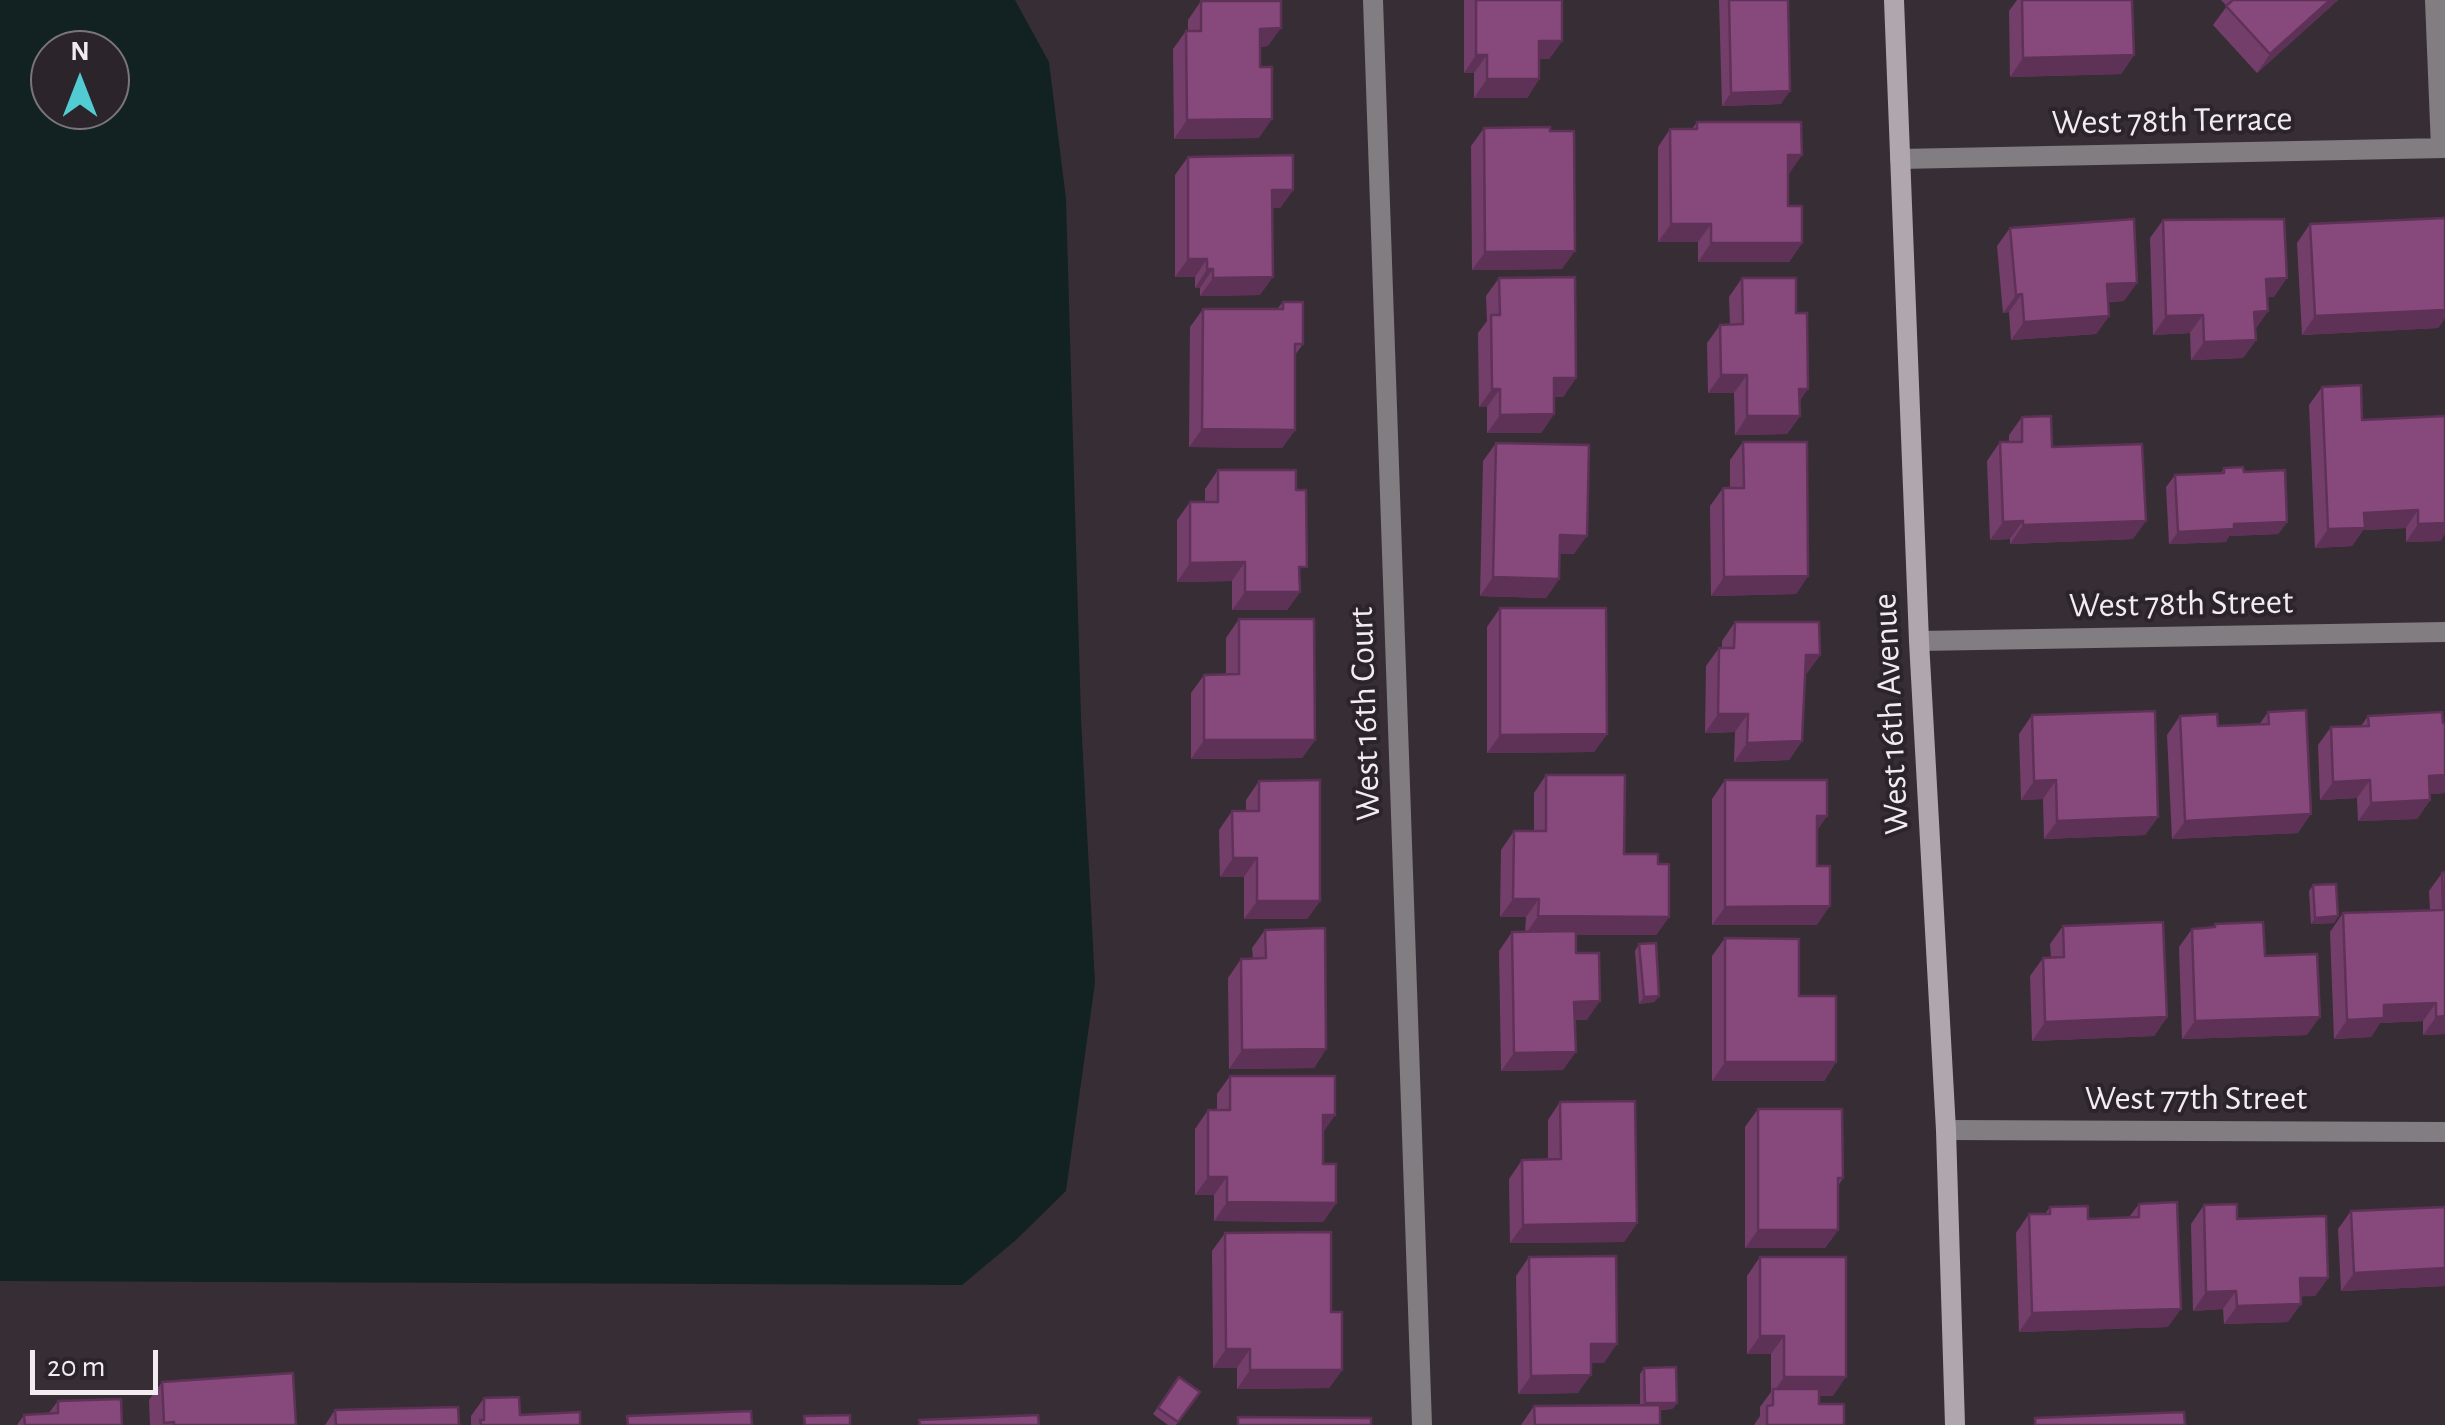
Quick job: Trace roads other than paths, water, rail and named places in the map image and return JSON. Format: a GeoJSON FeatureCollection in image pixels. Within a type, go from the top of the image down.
{"type":"FeatureCollection","features":[{"type":"Feature","properties":{"kind":"street","name":"West 16th Court"},"geometry":{"type":"LineString","coordinates":[[1373,0],[1422,1425]]}},
{"type":"Feature","properties":{"kind":"street","name":"West 16th Avenue"},"geometry":{"type":"LineString","coordinates":[[1894,0],[1919,642],[1946,1130],[1954,1425]]}},
{"type":"Feature","properties":{"kind":"street"},"geometry":{"type":"LineString","coordinates":[[2435,0],[2443,148]]}},
{"type":"Feature","properties":{"kind":"street","name":"West 78th Terrace"},"geometry":{"type":"LineString","coordinates":[[1900,159],[2443,148]]}},
{"type":"Feature","properties":{"kind":"street","name":"West 78th Street"},"geometry":{"type":"LineString","coordinates":[[1919,642],[2445,632]]}},
{"type":"Feature","properties":{"kind":"street","name":"West 77th Street"},"geometry":{"type":"LineString","coordinates":[[1946,1130],[2445,1132]]}}]}
